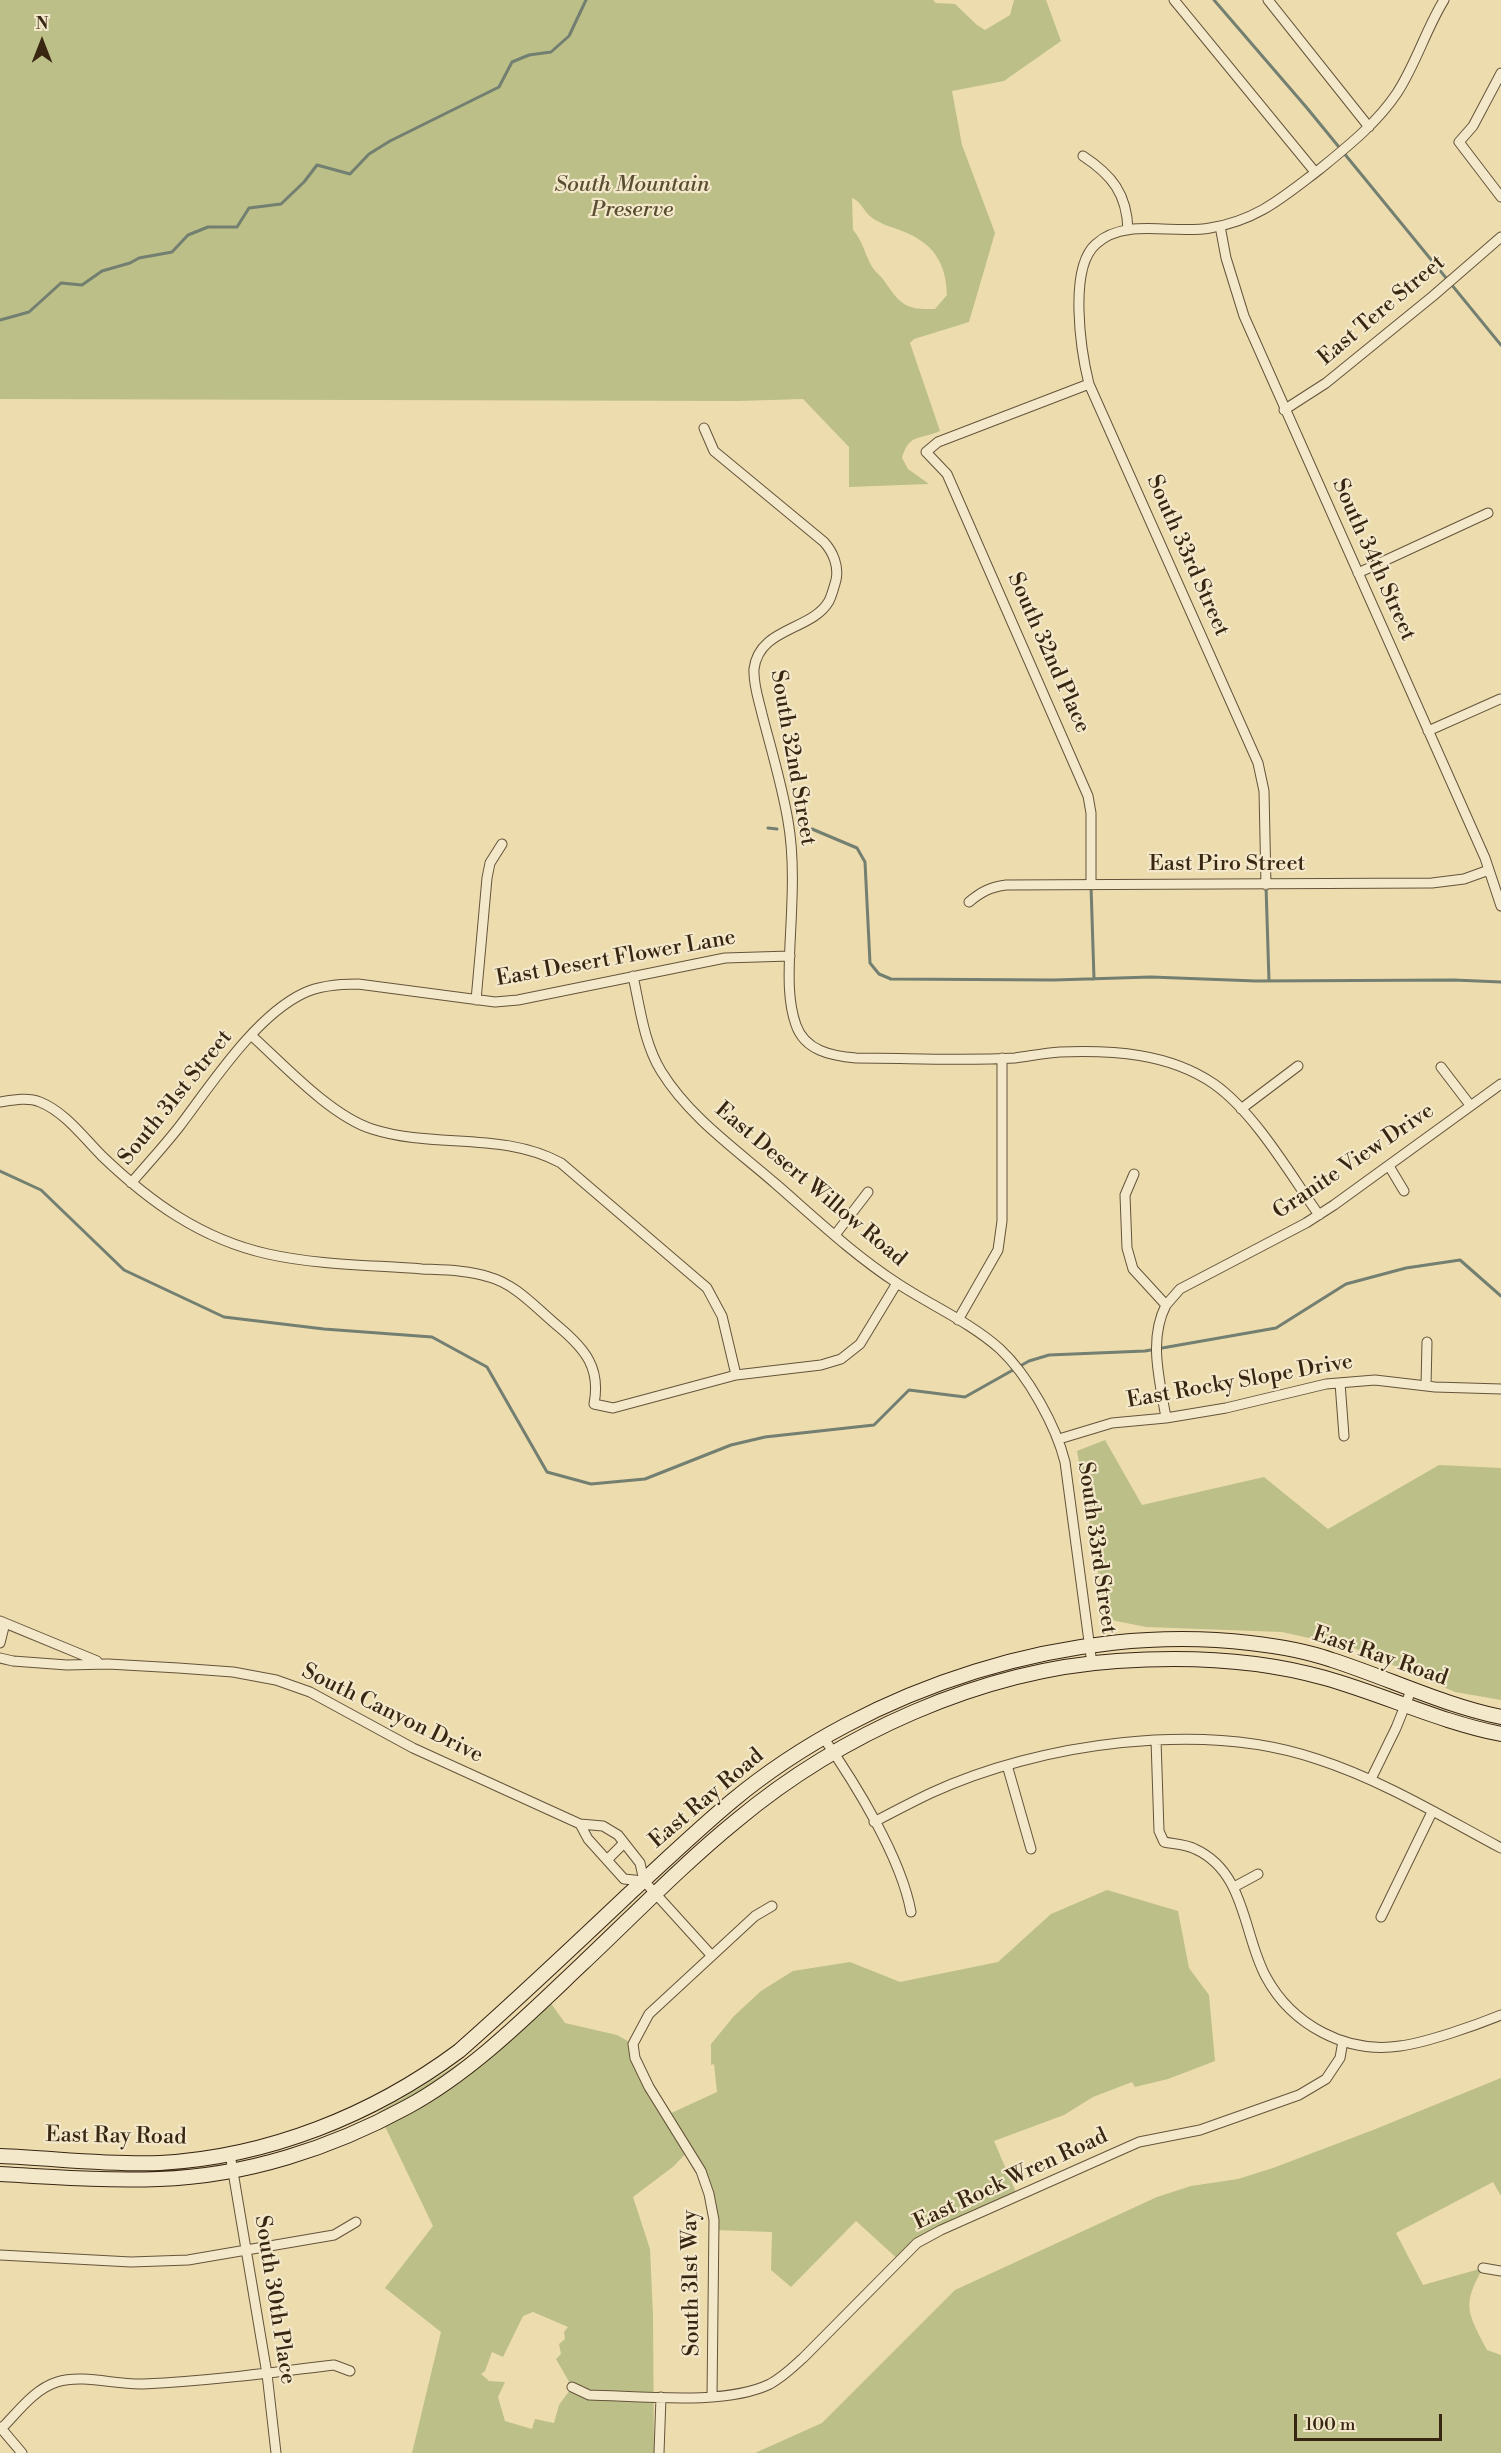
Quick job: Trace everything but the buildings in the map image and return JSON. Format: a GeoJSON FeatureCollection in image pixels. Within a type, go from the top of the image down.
{"type":"FeatureCollection","features":[{"type":"Feature","properties":{"kind":"main road","name":"East Ray Road"},"geometry":{"type":"LineString","coordinates":[[0,2174],[160,2179],[233,2171],[310,2151],[359,2131],[408,2107],[466,2068],[524,2018],[732,1800],[783,1763],[845,1724],[894,1702],[979,1670],[1090,1647],[1193,1640],[1247,1643],[1328,1658],[1476,1712],[1501,1717]]}},
{"type":"Feature","properties":{"kind":"main road","name":"East Ray Road"},"geometry":{"type":"LineString","coordinates":[[0,2156],[158,2163],[230,2154],[318,2129],[374,2104],[429,2073],[459,2051],[650,1888],[794,1778],[834,1753],[899,1719],[951,1697],[1013,1679],[1118,1661],[1195,1660],[1269,1665],[1323,1677],[1475,1729],[1501,1734]]}},
{"type":"Feature","properties":{"kind":"street"},"geometry":{"type":"LineString","coordinates":[[1174,0],[1315,172]]}},
{"type":"Feature","properties":{"kind":"street"},"geometry":{"type":"LineString","coordinates":[[1268,0],[1369,127]]}},
{"type":"Feature","properties":{"kind":"street"},"geometry":{"type":"LineString","coordinates":[[1083,156],[1102,168],[1115,184],[1128,212],[1128,230],[1208,229],[1237,222],[1273,206],[1369,127],[1398,91],[1444,0]]}},
{"type":"Feature","properties":{"kind":"street"},"geometry":{"type":"LineString","coordinates":[[1501,73],[1473,126],[1459,142],[1501,197]]}},
{"type":"Feature","properties":{"kind":"street","name":"South 34th Street"},"geometry":{"type":"LineString","coordinates":[[1220,226],[1226,258],[1244,316],[1489,870],[1501,906]]}},
{"type":"Feature","properties":{"kind":"street","name":"South 33rd Street"},"geometry":{"type":"LineString","coordinates":[[1128,230],[1117,231],[1094,245],[1086,257],[1080,278],[1083,360],[1089,384],[1258,763],[1264,791],[1266,885]]}},
{"type":"Feature","properties":{"kind":"street","name":"East Tere Street"},"geometry":{"type":"LineString","coordinates":[[1284,410],[1326,383],[1501,237]]}},
{"type":"Feature","properties":{"kind":"street","name":"South 32nd Place"},"geometry":{"type":"LineString","coordinates":[[1089,384],[938,442],[926,452],[947,474],[1084,785],[1091,813],[1091,884]]}},
{"type":"Feature","properties":{"kind":"street","name":"South 32nd Street"},"geometry":{"type":"LineString","coordinates":[[704,428],[714,451],[824,542],[831,550],[835,560],[837,575],[828,603],[814,615],[773,638],[759,654],[754,669],[760,705],[788,820],[791,856],[792,1009],[796,1027],[807,1042],[833,1056],[1002,1058]]}},
{"type":"Feature","properties":{"kind":"street"},"geometry":{"type":"LineString","coordinates":[[1358,573],[1488,513]]}},
{"type":"Feature","properties":{"kind":"street"},"geometry":{"type":"LineString","coordinates":[[1428,731],[1500,699]]}},
{"type":"Feature","properties":{"kind":"street"},"geometry":{"type":"LineString","coordinates":[[476,1000],[487,878],[490,863],[502,844]]}},
{"type":"Feature","properties":{"kind":"street","name":"East Piro Street"},"geometry":{"type":"LineString","coordinates":[[969,902],[982,891],[992,887],[1091,884],[1432,883],[1464,879],[1489,870]]}},
{"type":"Feature","properties":{"kind":"street","name":"East Desert Flower Lane"},"geometry":{"type":"LineString","coordinates":[[252,1036],[276,1012],[304,993],[340,984],[358,984],[495,1002],[518,1000],[725,958],[790,956]]}},
{"type":"Feature","properties":{"kind":"street","name":"East Desert Willow Road"},"geometry":{"type":"LineString","coordinates":[[633,976],[649,1047],[660,1070],[683,1102],[835,1235],[897,1283],[958,1320],[1001,1350],[1029,1386],[1059,1439]]}},
{"type":"Feature","properties":{"kind":"street"},"geometry":{"type":"LineString","coordinates":[[252,1036],[343,1115],[369,1128],[393,1135],[521,1147],[561,1163],[707,1288],[722,1317],[736,1375]]}},
{"type":"Feature","properties":{"kind":"street","name":"South 31st Street"},"geometry":{"type":"LineString","coordinates":[[131,1184],[177,1129],[224,1066],[252,1036]]}},
{"type":"Feature","properties":{"kind":"street"},"geometry":{"type":"LineString","coordinates":[[958,1320],[998,1250],[1002,1221],[1002,1058],[1059,1052],[1117,1052],[1157,1059],[1188,1069],[1214,1084],[1252,1120],[1319,1215]]}},
{"type":"Feature","properties":{"kind":"street"},"geometry":{"type":"LineString","coordinates":[[1241,1108],[1298,1066]]}},
{"type":"Feature","properties":{"kind":"street"},"geometry":{"type":"LineString","coordinates":[[1441,1067],[1470,1105]]}},
{"type":"Feature","properties":{"kind":"street","name":"Granite View Drive"},"geometry":{"type":"LineString","coordinates":[[1166,1305],[1180,1289],[1319,1215],[1501,1084]]}},
{"type":"Feature","properties":{"kind":"street"},"geometry":{"type":"LineString","coordinates":[[0,1102],[20,1100],[39,1102],[58,1113],[131,1184],[171,1214],[204,1233],[236,1245],[269,1254],[302,1259],[456,1271],[490,1277],[513,1289],[576,1342],[587,1354],[597,1388],[594,1404],[613,1408],[736,1375],[821,1365],[841,1359],[860,1344],[897,1283]]}},
{"type":"Feature","properties":{"kind":"street"},"geometry":{"type":"LineString","coordinates":[[1389,1166],[1404,1191]]}},
{"type":"Feature","properties":{"kind":"street"},"geometry":{"type":"LineString","coordinates":[[1134,1174],[1125,1195],[1127,1248],[1133,1269],[1166,1305],[1159,1319],[1156,1341],[1166,1418]]}},
{"type":"Feature","properties":{"kind":"street"},"geometry":{"type":"LineString","coordinates":[[835,1235],[868,1192]]}},
{"type":"Feature","properties":{"kind":"street"},"geometry":{"type":"LineString","coordinates":[[1426,1386],[1427,1342]]}},
{"type":"Feature","properties":{"kind":"street","name":"East Rocky Slope Drive"},"geometry":{"type":"LineString","coordinates":[[1059,1439],[1112,1423],[1166,1418],[1226,1408],[1309,1387],[1340,1383],[1375,1380],[1426,1386],[1501,1389]]}},
{"type":"Feature","properties":{"kind":"street"},"geometry":{"type":"LineString","coordinates":[[1340,1383],[1344,1436]]}},
{"type":"Feature","properties":{"kind":"street","name":"South 33rd Street"},"geometry":{"type":"LineString","coordinates":[[1059,1439],[1065,1462],[1092,1664]]}},
{"type":"Feature","properties":{"kind":"street","name":"South Canyon Drive"},"geometry":{"type":"LineString","coordinates":[[0,1643],[3,1622],[86,1659],[108,1664]]}},
{"type":"Feature","properties":{"kind":"street","name":"South Canyon Drive"},"geometry":{"type":"LineString","coordinates":[[0,1658],[67,1665],[108,1664],[233,1672],[276,1680],[310,1692],[413,1748],[580,1824],[603,1826],[618,1835],[640,1863],[650,1888]]}},
{"type":"Feature","properties":{"kind":"street"},"geometry":{"type":"LineString","coordinates":[[1371,1779],[1412,1688]]}},
{"type":"Feature","properties":{"kind":"street"},"geometry":{"type":"LineString","coordinates":[[823,1737],[874,1822],[899,1873],[908,1895],[911,1912]]}},
{"type":"Feature","properties":{"kind":"street"},"geometry":{"type":"LineString","coordinates":[[874,1822],[932,1792],[1007,1765],[1089,1748],[1156,1740],[1229,1742],[1279,1748],[1316,1758],[1371,1779],[1501,1848]]}},
{"type":"Feature","properties":{"kind":"street"},"geometry":{"type":"LineString","coordinates":[[1156,1740],[1159,1831],[1164,1842],[1194,1848],[1213,1860],[1234,1887],[1266,1977],[1294,2014],[1308,2025],[1343,2042],[1361,2046],[1400,2046],[1501,2015]]}},
{"type":"Feature","properties":{"kind":"street"},"geometry":{"type":"LineString","coordinates":[[1007,1765],[1031,1849]]}},
{"type":"Feature","properties":{"kind":"street"},"geometry":{"type":"LineString","coordinates":[[1380,1917],[1432,1812]]}},
{"type":"Feature","properties":{"kind":"street"},"geometry":{"type":"LineString","coordinates":[[580,1824],[588,1839],[624,1878],[650,1888],[712,1956],[755,1916],[772,1906]]}},
{"type":"Feature","properties":{"kind":"street"},"geometry":{"type":"LineString","coordinates":[[607,1860],[624,1843]]}},
{"type":"Feature","properties":{"kind":"street"},"geometry":{"type":"LineString","coordinates":[[1234,1887],[1258,1874]]}},
{"type":"Feature","properties":{"kind":"street","name":"South 31st Way"},"geometry":{"type":"LineString","coordinates":[[712,1956],[649,2014],[633,2044],[635,2058],[649,2087],[689,2151],[709,2194],[714,2220],[712,2397]]}},
{"type":"Feature","properties":{"kind":"street","name":"East Rock Wren Road"},"geometry":{"type":"LineString","coordinates":[[573,2387],[589,2395],[712,2397],[749,2392],[785,2374],[917,2243],[941,2230],[1139,2142],[1200,2130],[1299,2095],[1326,2079],[1340,2058],[1343,2042]]}},
{"type":"Feature","properties":{"kind":"street","name":"South 30th Place"},"geometry":{"type":"LineString","coordinates":[[230,2154],[267,2374],[276,2453]]}},
{"type":"Feature","properties":{"kind":"street"},"geometry":{"type":"LineString","coordinates":[[0,2255],[131,2262],[188,2260],[334,2235],[356,2222]]}},
{"type":"Feature","properties":{"kind":"street"},"geometry":{"type":"LineString","coordinates":[[1484,2268],[1501,2271]]}},
{"type":"Feature","properties":{"kind":"street"},"geometry":{"type":"LineString","coordinates":[[22,2453],[1,2428],[36,2394],[58,2382],[72,2380],[137,2384],[182,2382],[334,2366],[350,2371]]}},
{"type":"Feature","properties":{"kind":"street"},"geometry":{"type":"LineString","coordinates":[[659,2453],[661,2397]]}},
{"type":"Feature","properties":{"kind":"green space","name":"South Mountain Preserve"},"geometry":{"type":"Polygon","coordinates":[[[0,0],[933,0],[936,3],[955,4],[985,30],[1010,15],[1014,0],[1046,0],[1061,41],[1004,81],[952,91],[962,145],[995,233],[969,322],[914,339],[910,343],[940,431],[916,438],[908,445],[902,458],[908,469],[929,484],[849,487],[849,447],[803,399],[737,401],[0,399],[0,0]],[[852,198],[853,230],[873,268],[900,301],[911,307],[935,309],[947,295],[944,273],[936,255],[922,241],[869,215],[852,198]]]}},
{"type":"Feature","properties":{"kind":"green space"},"geometry":{"type":"Polygon","coordinates":[[[1105,1440],[1142,1505],[1264,1477],[1328,1529],[1439,1465],[1501,1468],[1501,1700],[1455,1692],[1354,1648],[1282,1632],[1146,1627],[1106,1619],[1077,1451],[1105,1440]]]}},
{"type":"Feature","properties":{"kind":"green space"},"geometry":{"type":"Polygon","coordinates":[[[1107,1890],[1178,1911],[1189,1968],[1209,1995],[1215,2061],[1168,2079],[1135,2087],[1132,2082],[1093,2097],[1064,2115],[994,2141],[1018,2197],[941,2230],[900,2261],[856,2221],[791,2287],[771,2270],[772,2232],[714,2230],[709,2194],[688,2151],[674,2166],[633,2197],[650,2249],[654,2453],[412,2453],[441,2332],[385,2288],[433,2226],[378,2112],[444,2073],[550,2002],[565,2023],[617,2035],[633,2044],[667,2115],[717,2092],[714,2064],[711,2065],[711,2044],[734,2016],[761,1991],[793,1971],[850,1962],[900,1982],[998,1962],[1051,1914],[1107,1890]],[[533,2312],[523,2316],[503,2357],[492,2352],[485,2371],[481,2374],[489,2381],[505,2382],[498,2397],[505,2421],[532,2429],[535,2419],[554,2423],[559,2405],[572,2387],[556,2359],[561,2354],[559,2344],[565,2339],[564,2332],[568,2327],[533,2312]]]}},
{"type":"Feature","properties":{"kind":"green space"},"geometry":{"type":"Polygon","coordinates":[[[1501,2078],[1501,2196],[1493,2182],[1396,2233],[1423,2285],[1483,2268],[1472,2292],[1470,2309],[1475,2327],[1487,2350],[1501,2355],[1501,2453],[755,2453],[822,2423],[955,2290],[1157,2197],[1191,2186],[1238,2179],[1273,2168],[1501,2078]]]}},
{"type":"Feature","properties":{"kind":"waterway"},"geometry":{"type":"LineString","coordinates":[[0,320],[29,312],[61,283],[82,285],[102,271],[139,258],[172,252],[188,235],[208,227],[237,227],[249,208],[281,204],[304,182],[317,165],[350,174],[369,154],[390,141],[499,87],[512,62],[529,55],[551,52],[569,36],[586,0]]}},
{"type":"Feature","properties":{"kind":"waterway"},"geometry":{"type":"LineString","coordinates":[[1214,0],[1307,108],[1501,345]]}},
{"type":"Feature","properties":{"kind":"waterway"},"geometry":{"type":"LineString","coordinates":[[768,828],[777,829]]}},
{"type":"Feature","properties":{"kind":"waterway"},"geometry":{"type":"LineString","coordinates":[[812,829],[857,848],[865,862],[870,963],[879,974],[891,979],[1054,980],[1151,977],[1256,981],[1454,980],[1501,982]]}},
{"type":"Feature","properties":{"kind":"waterway"},"geometry":{"type":"LineString","coordinates":[[1091,886],[1094,979]]}},
{"type":"Feature","properties":{"kind":"waterway"},"geometry":{"type":"LineString","coordinates":[[1266,886],[1269,981]]}},
{"type":"Feature","properties":{"kind":"waterway"},"geometry":{"type":"LineString","coordinates":[[0,1171],[41,1190],[124,1270],[224,1317],[324,1329],[432,1337],[487,1367],[547,1472],[591,1484],[645,1479],[731,1445],[765,1437],[874,1425],[909,1390],[965,1397],[1029,1361],[1049,1355],[1145,1351],[1276,1328],[1346,1284],[1406,1268],[1460,1260],[1501,1296]]}}]}
